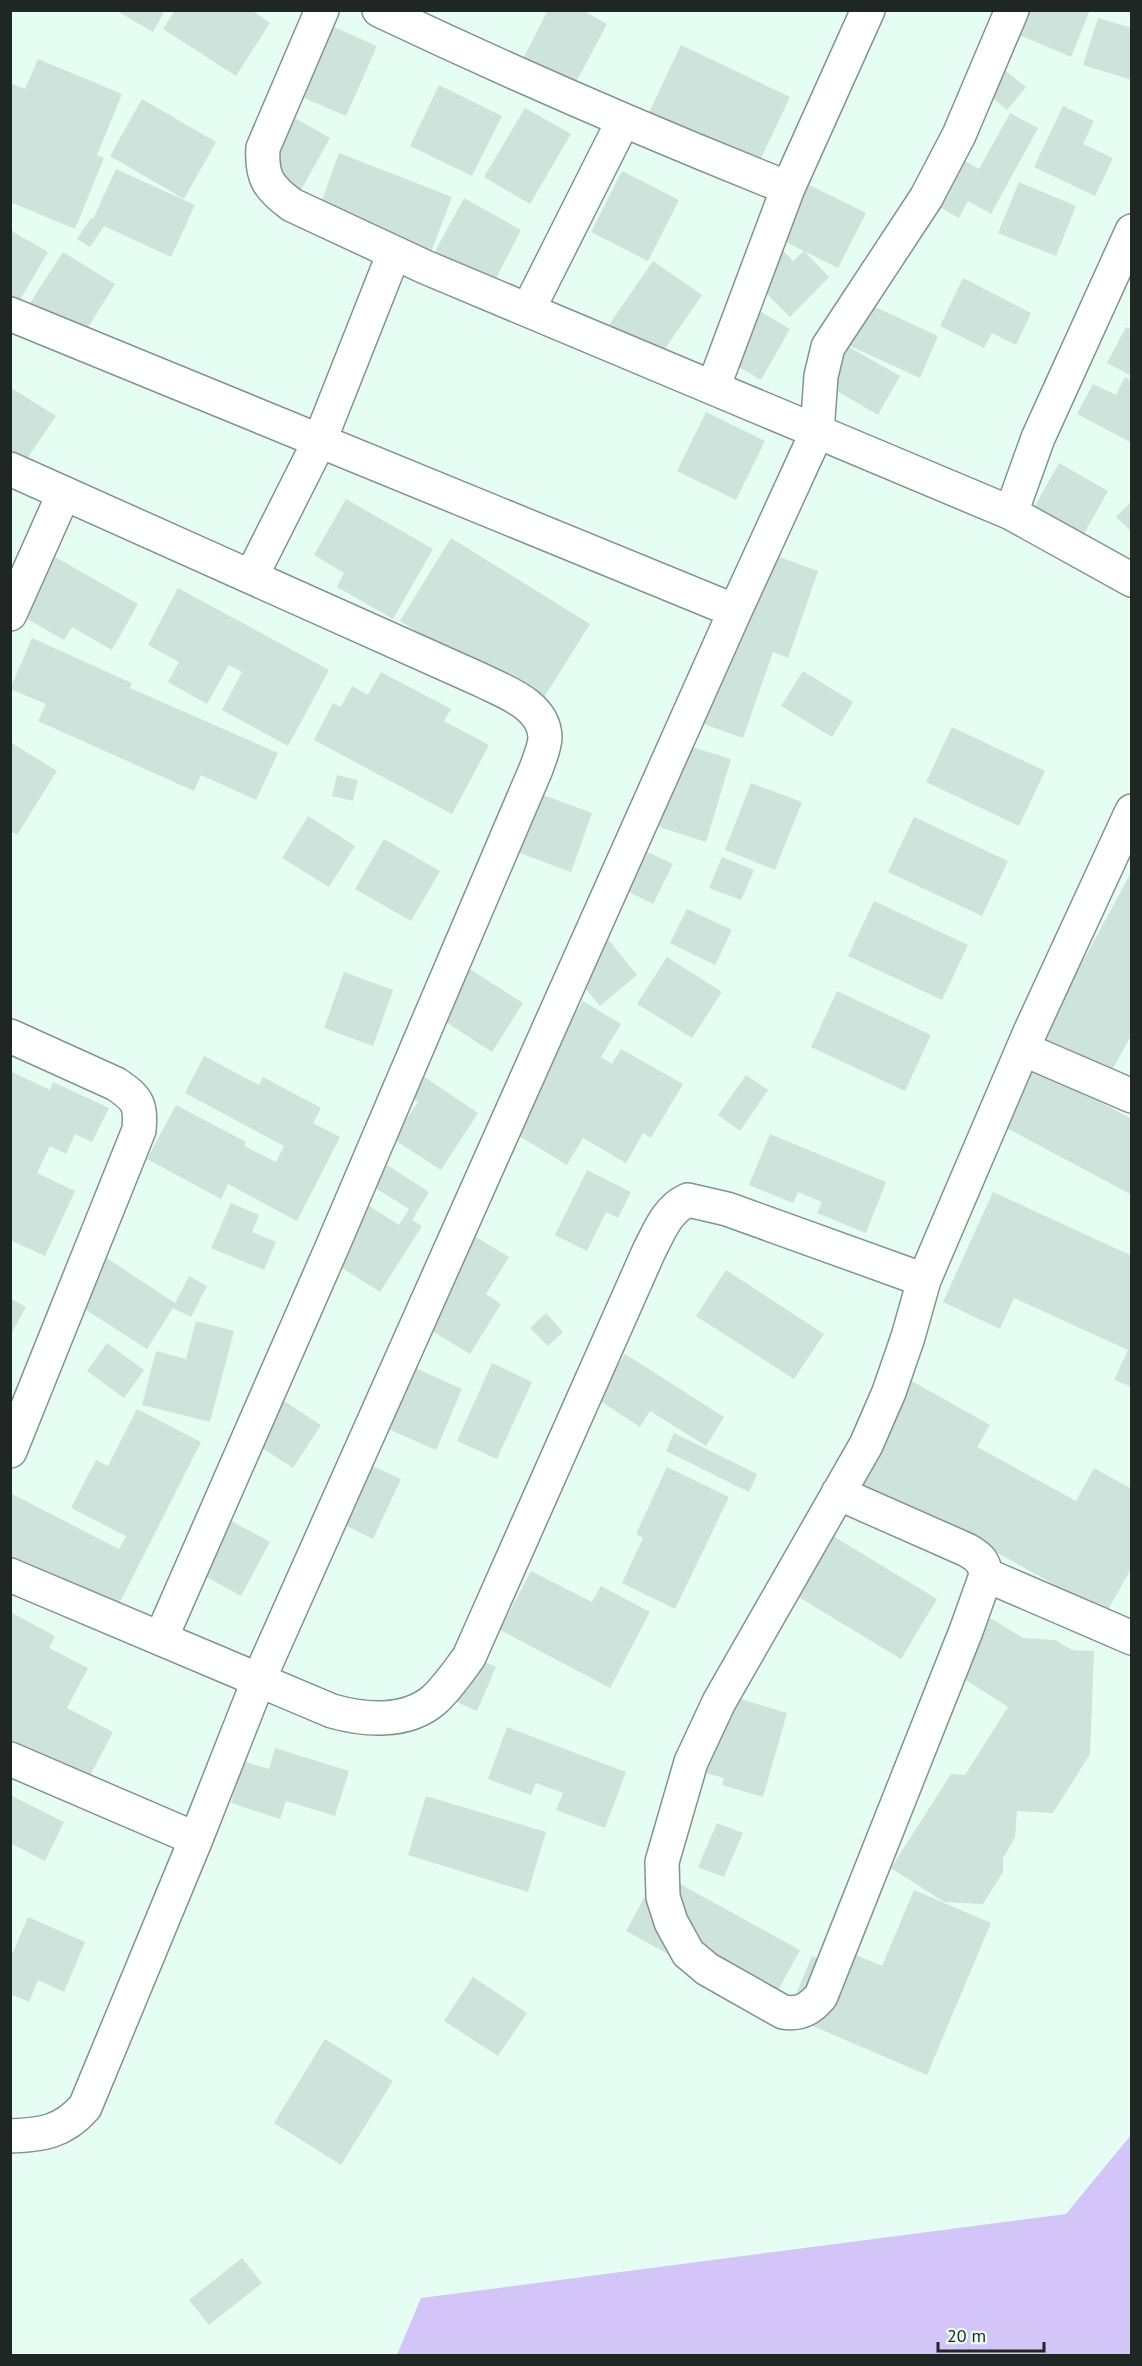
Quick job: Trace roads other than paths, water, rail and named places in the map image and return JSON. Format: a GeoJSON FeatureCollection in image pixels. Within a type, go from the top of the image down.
{"type":"FeatureCollection","features":[{"type":"Feature","properties":{"kind":"street"},"geometry":{"type":"LineString","coordinates":[[322,10],[263,148],[262,163],[265,175],[275,192],[292,205],[394,253],[1011,513],[1131,580]]}},
{"type":"Feature","properties":{"kind":"street"},"geometry":{"type":"LineString","coordinates":[[379,10],[623,121],[788,188]]}},
{"type":"Feature","properties":{"kind":"street"},"geometry":{"type":"LineString","coordinates":[[713,388],[788,188],[867,10]]}},
{"type":"Feature","properties":{"kind":"street"},"geometry":{"type":"LineString","coordinates":[[10,2136],[34,2135],[54,2130],[73,2121],[85,2107],[196,1839],[259,1679],[817,432],[822,376],[828,347],[926,198],[960,135],[1012,10]]}},
{"type":"Feature","properties":{"kind":"street"},"geometry":{"type":"LineString","coordinates":[[528,310],[623,121]]}},
{"type":"Feature","properties":{"kind":"street"},"geometry":{"type":"LineString","coordinates":[[1011,513],[1038,438],[1131,231]]}},
{"type":"Feature","properties":{"kind":"street"},"geometry":{"type":"LineString","coordinates":[[251,577],[320,440],[394,253]]}},
{"type":"Feature","properties":{"kind":"street"},"geometry":{"type":"LineString","coordinates":[[10,314],[735,611]]}},
{"type":"Feature","properties":{"kind":"street"},"geometry":{"type":"LineString","coordinates":[[10,469],[482,680],[525,703],[535,712],[542,725],[545,738],[536,769],[476,910],[161,1638]]}},
{"type":"Feature","properties":{"kind":"street"},"geometry":{"type":"LineString","coordinates":[[10,614],[64,493]]}},
{"type":"Feature","properties":{"kind":"street"},"geometry":{"type":"LineString","coordinates":[[838,1493],[967,1550],[981,1559],[986,1575],[962,1642],[821,1996],[813,2006],[799,2013],[783,2012],[707,1969],[688,1953],[671,1922],[663,1897],[662,1862],[691,1762],[719,1702],[838,1493],[866,1445],[889,1392],[924,1280],[1023,1049],[1131,811]]}},
{"type":"Feature","properties":{"kind":"street"},"geometry":{"type":"LineString","coordinates":[[10,1036],[116,1084],[130,1093],[138,1103],[140,1114],[138,1131],[20,1396],[10,1451]]}},
{"type":"Feature","properties":{"kind":"street"},"geometry":{"type":"LineString","coordinates":[[1023,1049],[1131,1096]]}},
{"type":"Feature","properties":{"kind":"street"},"geometry":{"type":"LineString","coordinates":[[10,1575],[332,1711],[367,1718],[389,1718],[410,1713],[432,1702],[450,1683],[469,1657],[649,1251],[671,1212],[688,1200],[727,1209],[924,1280]]}},
{"type":"Feature","properties":{"kind":"street"},"geometry":{"type":"LineString","coordinates":[[986,1575],[1131,1638]]}},
{"type":"Feature","properties":{"kind":"street"},"geometry":{"type":"LineString","coordinates":[[10,1759],[196,1839]]}}]}
